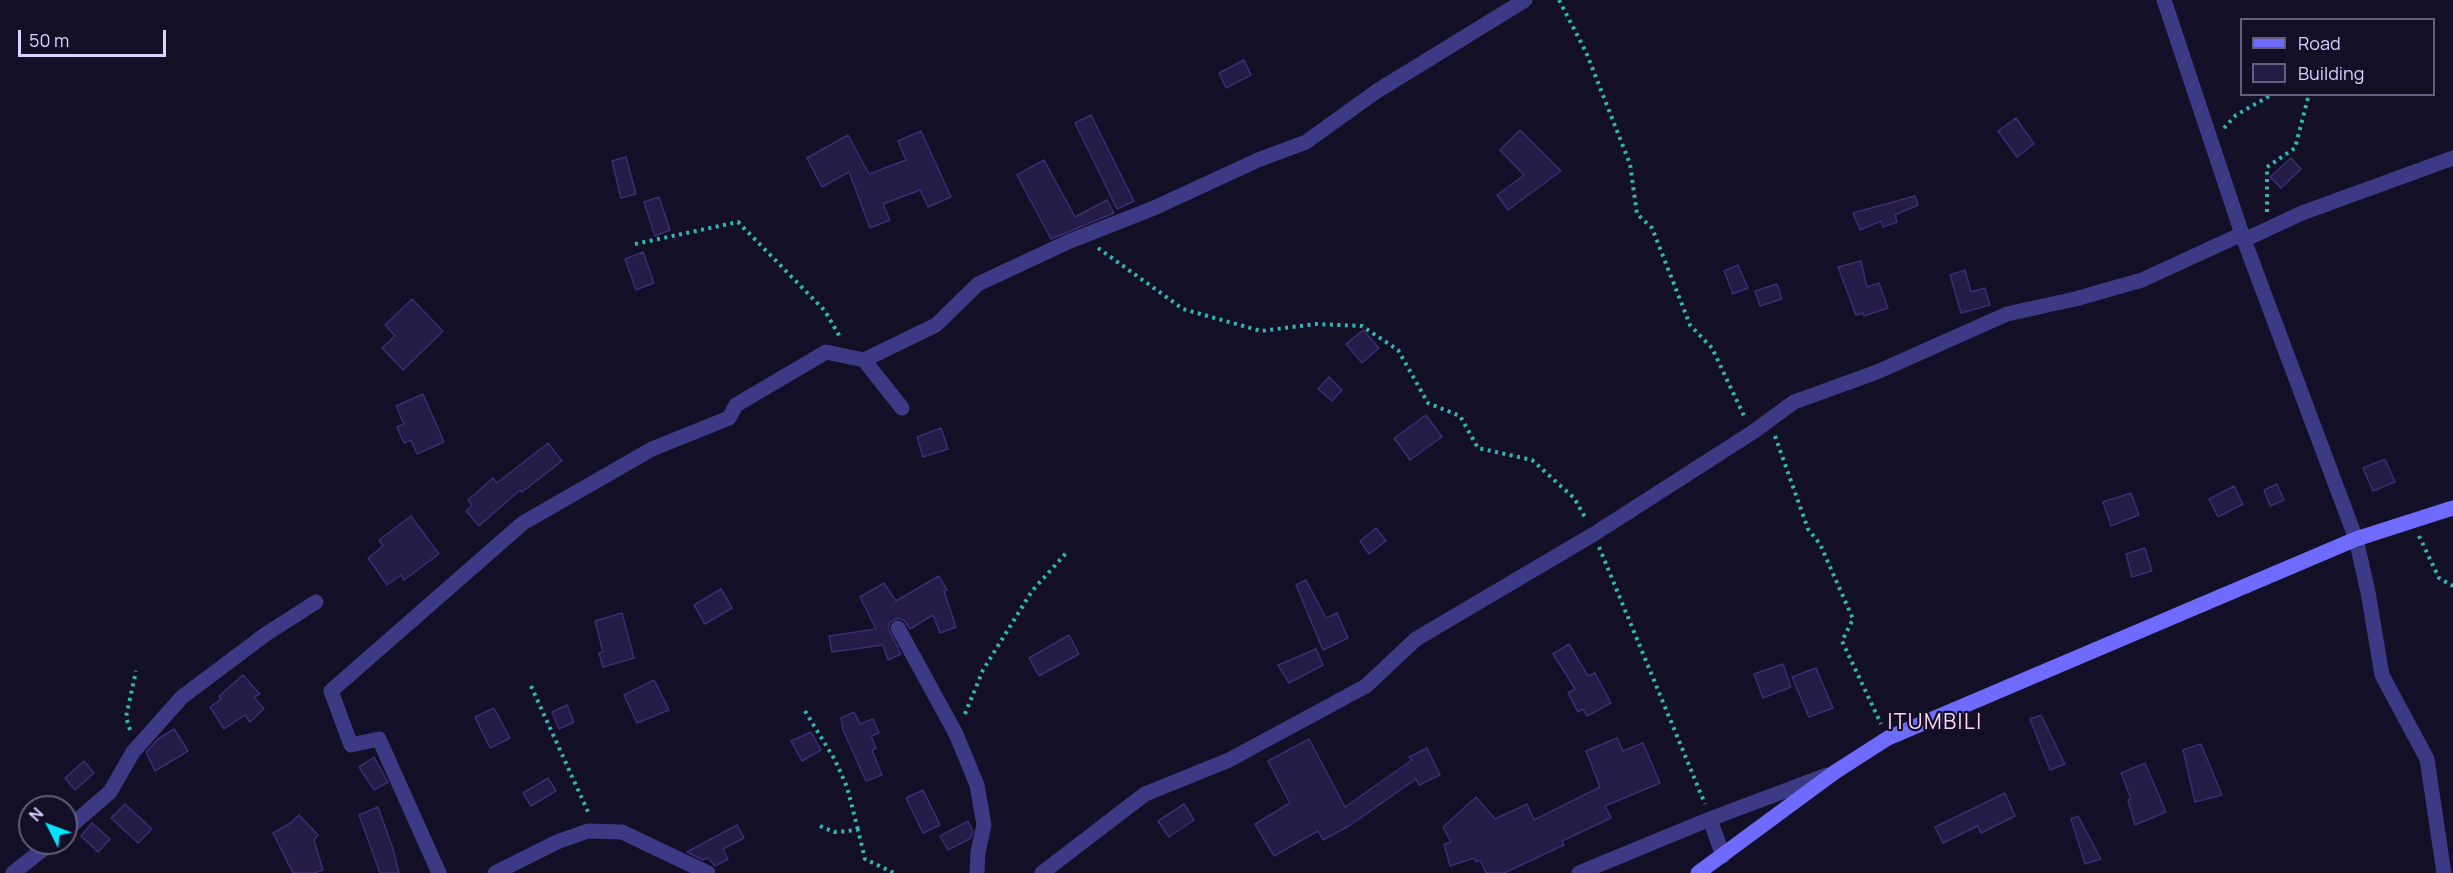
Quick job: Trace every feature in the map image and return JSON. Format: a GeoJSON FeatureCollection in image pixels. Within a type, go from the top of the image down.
{"type":"FeatureCollection","features":[{"type":"Feature","properties":{"kind":"main road"},"geometry":{"type":"LineString","coordinates":[[1698,873],[1835,772],[1888,738],[2356,539],[2453,508]]}},
{"type":"Feature","properties":{"kind":"street"},"geometry":{"type":"LineString","coordinates":[[858,359],[936,325],[978,284],[1258,160],[1306,142],[1377,91],[1525,0]]}},
{"type":"Feature","properties":{"kind":"street"},"geometry":{"type":"LineString","coordinates":[[2164,0],[2243,237],[2356,539],[2368,592],[2382,675],[2427,759],[2444,873]]}},
{"type":"Feature","properties":{"kind":"street"},"geometry":{"type":"LineString","coordinates":[[1042,873],[1145,794],[1229,760],[1366,686],[1416,639],[1594,534],[1753,432],[1794,402],[1877,372],[2007,314],[2075,299],[2142,280],[2243,237],[2266,230],[2301,213],[2453,158]]}},
{"type":"Feature","properties":{"kind":"street"},"geometry":{"type":"LineString","coordinates":[[440,873],[379,739],[351,746],[331,691],[523,523],[652,449],[729,418],[736,405],[826,352],[858,359],[902,408]]}},
{"type":"Feature","properties":{"kind":"street"},"geometry":{"type":"LineString","coordinates":[[78,820],[110,792],[136,748],[182,697],[266,634],[316,602]]}},
{"type":"Feature","properties":{"kind":"street"},"geometry":{"type":"LineString","coordinates":[[898,628],[956,734],[977,785],[984,825],[978,852],[977,873]]}},
{"type":"Feature","properties":{"kind":"street"},"geometry":{"type":"LineString","coordinates":[[1579,873],[1710,819],[1835,772]]}},
{"type":"Feature","properties":{"kind":"street"},"geometry":{"type":"LineString","coordinates":[[1710,819],[1723,856]]}},
{"type":"Feature","properties":{"kind":"street"},"geometry":{"type":"LineString","coordinates":[[495,873],[557,842],[588,831],[622,832],[708,873]]}},
{"type":"Feature","properties":{"kind":"street"},"geometry":{"type":"LineString","coordinates":[[13,873],[36,855]]}},
{"type":"Feature","properties":{"kind":"path"},"geometry":{"type":"LineString","coordinates":[[1559,0],[1586,52],[1630,164],[1637,213],[1652,228],[1690,325],[1712,348],[1753,432]]}},
{"type":"Feature","properties":{"kind":"path"},"geometry":{"type":"LineString","coordinates":[[2212,142],[2236,115],[2269,96]]}},
{"type":"Feature","properties":{"kind":"path"},"geometry":{"type":"LineString","coordinates":[[2266,230],[2267,167],[2295,148],[2308,96]]}},
{"type":"Feature","properties":{"kind":"path"},"geometry":{"type":"LineString","coordinates":[[635,244],[738,222],[825,311],[858,359]]}},
{"type":"Feature","properties":{"kind":"path"},"geometry":{"type":"LineString","coordinates":[[1082,237],[1183,309],[1261,331],[1317,324],[1354,325]]}},
{"type":"Feature","properties":{"kind":"path"},"geometry":{"type":"LineString","coordinates":[[1769,420],[1808,529],[1820,544],[1853,619],[1842,641],[1888,738]]}},
{"type":"Feature","properties":{"kind":"path"},"geometry":{"type":"LineString","coordinates":[[2412,521],[2439,578],[2453,586]]}},
{"type":"Feature","properties":{"kind":"path"},"geometry":{"type":"LineString","coordinates":[[956,734],[983,670],[1032,591],[1068,551]]}},
{"type":"Feature","properties":{"kind":"path"},"geometry":{"type":"LineString","coordinates":[[136,671],[126,717],[136,748]]}},
{"type":"Feature","properties":{"kind":"path"},"geometry":{"type":"LineString","coordinates":[[531,686],[597,831]]}},
{"type":"Feature","properties":{"kind":"path"},"geometry":{"type":"LineString","coordinates":[[806,711],[835,760],[847,787],[865,859],[894,873]]}},
{"type":"Feature","properties":{"kind":"path"},"geometry":{"type":"LineString","coordinates":[[820,826],[834,832],[858,830]]}},
{"type":"Feature","properties":{"kind":"building"},"geometry":{"type":"Polygon","coordinates":[[[1244,60],[1251,75],[1226,88],[1219,73],[1244,60]]]}},
{"type":"Feature","properties":{"kind":"building"},"geometry":{"type":"Polygon","coordinates":[[[1091,115],[1134,201],[1117,209],[1075,123],[1091,115]]]}},
{"type":"Feature","properties":{"kind":"building"},"geometry":{"type":"Polygon","coordinates":[[[2016,118],[2034,144],[2017,157],[1998,131],[2016,118]]]}},
{"type":"Feature","properties":{"kind":"building"},"geometry":{"type":"Polygon","coordinates":[[[1520,130],[1561,171],[1508,210],[1497,195],[1524,175],[1500,150],[1520,130]]]}},
{"type":"Feature","properties":{"kind":"building"},"geometry":{"type":"Polygon","coordinates":[[[921,131],[951,197],[928,207],[920,190],[883,204],[890,220],[870,228],[849,172],[822,187],[807,158],[848,135],[869,174],[906,160],[898,141],[921,131]]]}},
{"type":"Feature","properties":{"kind":"building"},"geometry":{"type":"Polygon","coordinates":[[[626,157],[636,194],[621,198],[612,161],[626,157]]]}},
{"type":"Feature","properties":{"kind":"building"},"geometry":{"type":"Polygon","coordinates":[[[2291,158],[2301,169],[2281,188],[2270,177],[2291,158]]]}},
{"type":"Feature","properties":{"kind":"building"},"geometry":{"type":"Polygon","coordinates":[[[1044,160],[1075,217],[1107,200],[1114,213],[1051,239],[1017,175],[1044,160]]]}},
{"type":"Feature","properties":{"kind":"building"},"geometry":{"type":"Polygon","coordinates":[[[1915,196],[1918,205],[1895,215],[1897,222],[1883,227],[1881,221],[1860,230],[1853,213],[1915,196]]]}},
{"type":"Feature","properties":{"kind":"building"},"geometry":{"type":"Polygon","coordinates":[[[659,197],[670,230],[655,236],[644,202],[659,197]]]}},
{"type":"Feature","properties":{"kind":"building"},"geometry":{"type":"Polygon","coordinates":[[[643,252],[654,283],[636,290],[625,259],[643,252]]]}},
{"type":"Feature","properties":{"kind":"building"},"geometry":{"type":"Polygon","coordinates":[[[1861,261],[1867,287],[1879,283],[1888,308],[1864,316],[1863,313],[1856,315],[1838,267],[1861,261]]]}},
{"type":"Feature","properties":{"kind":"building"},"geometry":{"type":"Polygon","coordinates":[[[1738,265],[1748,288],[1733,294],[1724,271],[1738,265]]]}},
{"type":"Feature","properties":{"kind":"building"},"geometry":{"type":"Polygon","coordinates":[[[1965,270],[1971,292],[1985,288],[1990,305],[1961,313],[1950,275],[1965,270]]]}},
{"type":"Feature","properties":{"kind":"building"},"geometry":{"type":"Polygon","coordinates":[[[1777,284],[1782,299],[1760,306],[1755,291],[1777,284]]]}},
{"type":"Feature","properties":{"kind":"building"},"geometry":{"type":"Polygon","coordinates":[[[412,299],[443,331],[403,370],[382,348],[395,336],[385,325],[412,299]]]}},
{"type":"Feature","properties":{"kind":"building"},"geometry":{"type":"Polygon","coordinates":[[[1363,330],[1379,348],[1362,363],[1346,344],[1363,330]]]}},
{"type":"Feature","properties":{"kind":"building"},"geometry":{"type":"Polygon","coordinates":[[[1329,377],[1342,390],[1332,401],[1318,389],[1329,377]]]}},
{"type":"Feature","properties":{"kind":"building"},"geometry":{"type":"Polygon","coordinates":[[[423,394],[444,442],[417,454],[411,440],[404,443],[397,427],[404,424],[396,406],[423,394]]]}},
{"type":"Feature","properties":{"kind":"building"},"geometry":{"type":"Polygon","coordinates":[[[1426,415],[1442,437],[1410,460],[1394,438],[1426,415]]]}},
{"type":"Feature","properties":{"kind":"building"},"geometry":{"type":"Polygon","coordinates":[[[941,428],[948,449],[923,457],[917,437],[941,428]]]}},
{"type":"Feature","properties":{"kind":"building"},"geometry":{"type":"Polygon","coordinates":[[[548,443],[562,461],[522,492],[520,490],[479,526],[466,511],[472,505],[468,500],[493,478],[497,483],[548,443]]]}},
{"type":"Feature","properties":{"kind":"building"},"geometry":{"type":"Polygon","coordinates":[[[2385,459],[2395,482],[2373,491],[2363,468],[2385,459]]]}},
{"type":"Feature","properties":{"kind":"building"},"geometry":{"type":"Polygon","coordinates":[[[2277,484],[2284,500],[2270,506],[2264,490],[2277,484]]]}},
{"type":"Feature","properties":{"kind":"building"},"geometry":{"type":"Polygon","coordinates":[[[2234,486],[2243,504],[2218,517],[2209,499],[2234,486]]]}},
{"type":"Feature","properties":{"kind":"building"},"geometry":{"type":"Polygon","coordinates":[[[2131,493],[2139,515],[2111,526],[2103,502],[2131,493]]]}},
{"type":"Feature","properties":{"kind":"building"},"geometry":{"type":"Polygon","coordinates":[[[411,516],[439,554],[404,580],[401,575],[387,585],[368,558],[383,546],[379,540],[411,516]]]}},
{"type":"Feature","properties":{"kind":"building"},"geometry":{"type":"Polygon","coordinates":[[[1376,528],[1386,541],[1369,554],[1360,541],[1376,528]]]}},
{"type":"Feature","properties":{"kind":"building"},"geometry":{"type":"Polygon","coordinates":[[[2145,548],[2152,571],[2132,577],[2126,554],[2145,548]]]}},
{"type":"Feature","properties":{"kind":"building"},"geometry":{"type":"Polygon","coordinates":[[[939,576],[947,590],[944,591],[956,627],[940,633],[933,615],[910,629],[904,620],[898,618],[890,622],[888,628],[901,654],[888,660],[883,645],[832,652],[829,636],[876,629],[860,597],[884,583],[896,601],[939,576]]]}},
{"type":"Feature","properties":{"kind":"building"},"geometry":{"type":"Polygon","coordinates":[[[1306,580],[1326,618],[1337,613],[1348,638],[1323,650],[1296,585],[1306,580]]]}},
{"type":"Feature","properties":{"kind":"building"},"geometry":{"type":"Polygon","coordinates":[[[721,589],[732,608],[705,624],[694,605],[721,589]]]}},
{"type":"Feature","properties":{"kind":"building"},"geometry":{"type":"Polygon","coordinates":[[[622,613],[634,658],[603,667],[599,653],[603,652],[595,621],[622,613]]]}},
{"type":"Feature","properties":{"kind":"building"},"geometry":{"type":"Polygon","coordinates":[[[1069,635],[1079,654],[1039,676],[1029,658],[1069,635]]]}},
{"type":"Feature","properties":{"kind":"building"},"geometry":{"type":"Polygon","coordinates":[[[1569,644],[1588,676],[1595,673],[1611,703],[1587,716],[1583,709],[1578,712],[1568,693],[1575,689],[1553,654],[1569,644]]]}},
{"type":"Feature","properties":{"kind":"building"},"geometry":{"type":"Polygon","coordinates":[[[1316,649],[1323,665],[1289,683],[1278,665],[1316,649]]]}},
{"type":"Feature","properties":{"kind":"building"},"geometry":{"type":"Polygon","coordinates":[[[1783,664],[1791,687],[1763,698],[1754,674],[1783,664]]]}},
{"type":"Feature","properties":{"kind":"building"},"geometry":{"type":"Polygon","coordinates":[[[1816,668],[1833,708],[1809,717],[1792,677],[1816,668]]]}},
{"type":"Feature","properties":{"kind":"building"},"geometry":{"type":"Polygon","coordinates":[[[243,675],[260,694],[254,697],[264,709],[250,722],[245,715],[224,729],[210,707],[221,699],[219,696],[243,675]]]}},
{"type":"Feature","properties":{"kind":"building"},"geometry":{"type":"Polygon","coordinates":[[[654,680],[669,710],[637,723],[624,695],[654,680]]]}},
{"type":"Feature","properties":{"kind":"building"},"geometry":{"type":"Polygon","coordinates":[[[567,705],[574,722],[559,729],[552,712],[567,705]]]}},
{"type":"Feature","properties":{"kind":"building"},"geometry":{"type":"Polygon","coordinates":[[[494,708],[510,738],[490,748],[475,717],[494,708]]]}},
{"type":"Feature","properties":{"kind":"building"},"geometry":{"type":"Polygon","coordinates":[[[854,712],[860,724],[873,719],[879,733],[871,736],[876,748],[872,750],[882,775],[866,781],[843,730],[841,718],[854,712]]]}},
{"type":"Feature","properties":{"kind":"building"},"geometry":{"type":"Polygon","coordinates":[[[2041,715],[2065,764],[2050,770],[2030,719],[2041,715]]]}},
{"type":"Feature","properties":{"kind":"building"},"geometry":{"type":"Polygon","coordinates":[[[174,729],[188,751],[155,771],[146,752],[158,739],[174,729]]]}},
{"type":"Feature","properties":{"kind":"building"},"geometry":{"type":"Polygon","coordinates":[[[811,732],[821,750],[802,761],[791,741],[811,732]]]}},
{"type":"Feature","properties":{"kind":"building"},"geometry":{"type":"Polygon","coordinates":[[[1617,738],[1623,751],[1643,743],[1660,783],[1605,806],[1611,818],[1562,841],[1564,845],[1504,873],[1486,873],[1480,860],[1476,862],[1474,858],[1450,866],[1444,844],[1451,842],[1443,827],[1476,797],[1495,819],[1527,804],[1534,820],[1600,787],[1586,751],[1617,738]]]}},
{"type":"Feature","properties":{"kind":"building"},"geometry":{"type":"Polygon","coordinates":[[[1309,739],[1345,807],[1412,760],[1409,757],[1427,748],[1440,775],[1419,785],[1416,779],[1349,826],[1323,840],[1318,831],[1274,856],[1255,824],[1290,803],[1268,761],[1309,739]]]}},
{"type":"Feature","properties":{"kind":"building"},"geometry":{"type":"Polygon","coordinates":[[[2201,744],[2222,795],[2195,802],[2183,750],[2201,744]]]}},
{"type":"Feature","properties":{"kind":"building"},"geometry":{"type":"Polygon","coordinates":[[[374,757],[388,782],[374,790],[359,767],[374,757]]]}},
{"type":"Feature","properties":{"kind":"building"},"geometry":{"type":"Polygon","coordinates":[[[84,761],[94,773],[75,790],[65,778],[84,761]]]}},
{"type":"Feature","properties":{"kind":"building"},"geometry":{"type":"Polygon","coordinates":[[[2145,763],[2166,812],[2135,825],[2128,800],[2131,799],[2121,773],[2145,763]]]}},
{"type":"Feature","properties":{"kind":"building"},"geometry":{"type":"Polygon","coordinates":[[[548,778],[556,791],[531,806],[523,793],[548,778]]]}},
{"type":"Feature","properties":{"kind":"building"},"geometry":{"type":"Polygon","coordinates":[[[923,790],[940,825],[923,833],[906,798],[923,790]]]}},
{"type":"Feature","properties":{"kind":"building"},"geometry":{"type":"Polygon","coordinates":[[[2005,793],[2015,816],[1981,833],[1978,826],[1943,843],[1935,827],[2005,793]]]}},
{"type":"Feature","properties":{"kind":"building"},"geometry":{"type":"Polygon","coordinates":[[[125,804],[152,829],[138,843],[111,818],[125,804]]]}},
{"type":"Feature","properties":{"kind":"building"},"geometry":{"type":"Polygon","coordinates":[[[1184,804],[1194,820],[1169,837],[1158,821],[1184,804]]]}},
{"type":"Feature","properties":{"kind":"building"},"geometry":{"type":"Polygon","coordinates":[[[378,807],[399,873],[380,873],[359,815],[378,807]]]}},
{"type":"Feature","properties":{"kind":"building"},"geometry":{"type":"Polygon","coordinates":[[[299,815],[318,835],[314,840],[323,870],[314,873],[293,873],[273,833],[299,815]]]}},
{"type":"Feature","properties":{"kind":"building"},"geometry":{"type":"Polygon","coordinates":[[[2078,816],[2101,859],[2085,864],[2071,819],[2078,816]]]}},
{"type":"Feature","properties":{"kind":"building"},"geometry":{"type":"Polygon","coordinates":[[[968,821],[973,831],[971,838],[948,850],[940,836],[968,821]]]}},
{"type":"Feature","properties":{"kind":"building"},"geometry":{"type":"Polygon","coordinates":[[[92,823],[110,839],[98,852],[81,836],[92,823]]]}},
{"type":"Feature","properties":{"kind":"building"},"geometry":{"type":"Polygon","coordinates":[[[737,825],[744,838],[723,849],[728,859],[715,866],[708,858],[703,860],[687,852],[737,825]]]}},
{"type":"Feature","properties":{"kind":"district","name":"ITUMBILI"},"geometry":{"type":"Point","coordinates":[1935,723]}}]}
